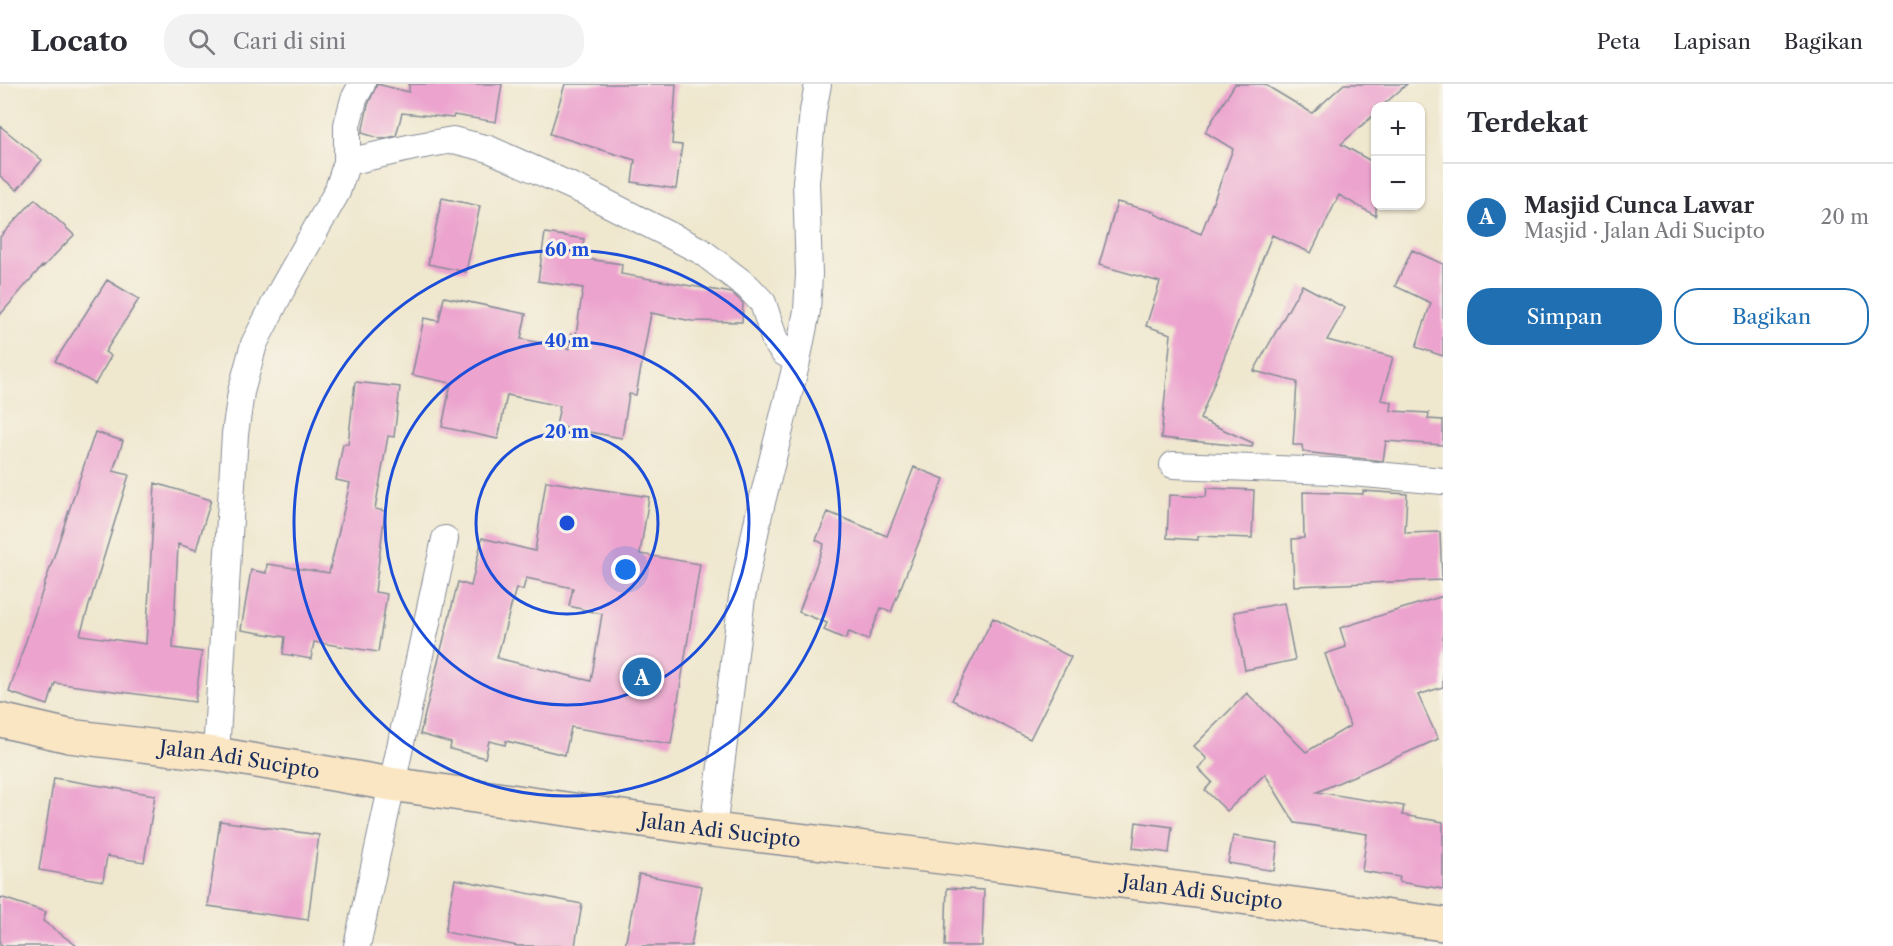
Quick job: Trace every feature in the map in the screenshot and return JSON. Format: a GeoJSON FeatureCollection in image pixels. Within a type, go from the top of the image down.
{"type":"FeatureCollection","features":[{"type":"Feature","properties":{"kind":"street"},"geometry":{"type":"LineString","coordinates":[[216,754],[235,434],[241,392],[254,344],[337,192],[347,162],[347,125],[354,99],[362,84]]}},
{"type":"Feature","properties":{"kind":"street"},"geometry":{"type":"LineString","coordinates":[[713,830],[742,597],[807,310],[809,274],[806,183],[818,84]]}},
{"type":"Feature","properties":{"kind":"street"},"geometry":{"type":"LineString","coordinates":[[347,162],[453,140],[489,149],[515,160],[587,193],[701,251],[748,287],[763,303],[776,341],[783,352],[797,361]]}},
{"type":"Feature","properties":{"kind":"street"},"geometry":{"type":"LineString","coordinates":[[1173,465],[1331,471],[1443,481]]}},
{"type":"Feature","properties":{"kind":"street"},"geometry":{"type":"LineString","coordinates":[[357,946],[445,539]]}},
{"type":"Feature","properties":{"kind":"street","name":"Jalan Adi Sucipto"},"geometry":{"type":"LineString","coordinates":[[0,720],[69,736],[216,754],[391,784],[713,830],[954,859],[1443,924]]}},
{"type":"Feature","properties":{"kind":"building"},"geometry":{"type":"Polygon","coordinates":[[[377,84],[409,92],[409,84],[502,84],[496,122],[454,115],[453,118],[402,113],[396,136],[382,139],[362,133],[368,105],[377,84]]]}},
{"type":"Feature","properties":{"kind":"building"},"geometry":{"type":"Polygon","coordinates":[[[565,84],[676,84],[672,144],[682,145],[676,189],[632,182],[635,160],[550,134],[565,84]]]}},
{"type":"Feature","properties":{"kind":"building"},"geometry":{"type":"Polygon","coordinates":[[[1235,84],[1264,84],[1312,113],[1344,84],[1407,84],[1387,102],[1371,102],[1371,117],[1341,144],[1371,161],[1371,210],[1376,210],[1376,216],[1339,195],[1311,253],[1272,235],[1200,419],[1253,443],[1252,447],[1161,438],[1171,334],[1146,326],[1160,282],[1099,265],[1117,202],[1155,212],[1155,214],[1201,234],[1233,149],[1205,132],[1235,84]]]}},
{"type":"Feature","properties":{"kind":"building"},"geometry":{"type":"Polygon","coordinates":[[[0,126],[42,160],[17,190],[0,176],[0,126]]]}},
{"type":"Feature","properties":{"kind":"building"},"geometry":{"type":"Polygon","coordinates":[[[442,198],[480,206],[466,272],[428,264],[442,198]]]}},
{"type":"Feature","properties":{"kind":"building"},"geometry":{"type":"Polygon","coordinates":[[[35,199],[74,235],[42,266],[0,315],[0,237],[35,199]]]}},
{"type":"Feature","properties":{"kind":"building"},"geometry":{"type":"Polygon","coordinates":[[[545,233],[584,239],[581,258],[622,264],[621,274],[732,293],[743,303],[742,322],[692,321],[651,313],[636,395],[629,394],[622,438],[556,426],[560,406],[507,395],[498,439],[442,427],[451,383],[412,375],[424,318],[439,321],[444,297],[526,314],[521,339],[569,349],[571,334],[576,335],[583,288],[538,281],[545,233]]]}},
{"type":"Feature","properties":{"kind":"building"},"geometry":{"type":"Polygon","coordinates":[[[1412,250],[1443,264],[1443,356],[1416,347],[1431,303],[1395,286],[1412,250]]]}},
{"type":"Feature","properties":{"kind":"building"},"geometry":{"type":"Polygon","coordinates":[[[107,280],[139,299],[105,352],[111,356],[95,384],[55,361],[107,280]]]}},
{"type":"Feature","properties":{"kind":"building"},"geometry":{"type":"Polygon","coordinates":[[[1302,285],[1345,308],[1327,340],[1393,357],[1381,400],[1392,402],[1391,411],[1429,413],[1428,419],[1443,420],[1443,445],[1386,441],[1383,461],[1303,452],[1302,445],[1293,445],[1297,382],[1254,371],[1302,285]]]}},
{"type":"Feature","properties":{"kind":"building"},"geometry":{"type":"Polygon","coordinates":[[[355,382],[400,387],[394,437],[388,436],[375,509],[385,511],[375,592],[387,594],[378,652],[314,642],[311,659],[283,654],[285,637],[241,630],[251,570],[266,573],[267,564],[329,573],[350,483],[336,480],[343,444],[348,444],[355,382]]]}},
{"type":"Feature","properties":{"kind":"building"},"geometry":{"type":"Polygon","coordinates":[[[95,432],[123,441],[113,471],[129,475],[80,635],[146,644],[155,483],[211,500],[196,550],[178,544],[173,648],[202,652],[195,702],[55,683],[48,705],[9,692],[95,432]]]}},
{"type":"Feature","properties":{"kind":"building"},"geometry":{"type":"Polygon","coordinates":[[[914,467],[944,479],[891,612],[881,608],[868,640],[849,632],[845,639],[824,630],[827,623],[799,612],[824,544],[816,540],[828,512],[887,536],[914,467]]]}},
{"type":"Feature","properties":{"kind":"building"},"geometry":{"type":"Polygon","coordinates":[[[546,481],[649,497],[640,554],[700,564],[671,744],[571,727],[565,755],[506,741],[505,745],[489,741],[485,758],[450,749],[451,743],[420,734],[458,582],[471,586],[482,538],[535,551],[546,481]],[[526,578],[523,590],[516,588],[497,658],[591,681],[602,614],[569,606],[573,588],[526,578]]]}},
{"type":"Feature","properties":{"kind":"building"},"geometry":{"type":"Polygon","coordinates":[[[1207,488],[1254,490],[1252,538],[1198,536],[1198,540],[1167,538],[1169,495],[1206,497],[1207,488]]]}},
{"type":"Feature","properties":{"kind":"building"},"geometry":{"type":"Polygon","coordinates":[[[1363,491],[1407,494],[1405,533],[1440,532],[1442,580],[1294,586],[1292,539],[1304,538],[1303,492],[1363,494],[1363,491]]]}},
{"type":"Feature","properties":{"kind":"building"},"geometry":{"type":"Polygon","coordinates":[[[1443,596],[1443,687],[1418,695],[1438,739],[1317,792],[1404,806],[1402,815],[1443,822],[1443,889],[1399,882],[1400,877],[1362,871],[1367,834],[1295,823],[1265,774],[1227,811],[1205,790],[1212,782],[1198,768],[1207,759],[1194,746],[1247,693],[1306,752],[1350,726],[1325,654],[1346,647],[1340,628],[1443,596]]]}},
{"type":"Feature","properties":{"kind":"building"},"geometry":{"type":"Polygon","coordinates":[[[1284,603],[1295,660],[1245,670],[1234,612],[1284,603]]]}},
{"type":"Feature","properties":{"kind":"building"},"geometry":{"type":"Polygon","coordinates":[[[993,618],[1071,657],[1030,739],[952,700],[993,618]]]}},
{"type":"Feature","properties":{"kind":"building"},"geometry":{"type":"Polygon","coordinates":[[[54,778],[155,795],[144,862],[107,856],[103,881],[39,870],[54,778]]]}},
{"type":"Feature","properties":{"kind":"building"},"geometry":{"type":"Polygon","coordinates":[[[220,821],[319,835],[308,920],[208,906],[220,821]]]}},
{"type":"Feature","properties":{"kind":"building"},"geometry":{"type":"Polygon","coordinates":[[[1136,822],[1172,827],[1169,853],[1133,848],[1136,822]]]}},
{"type":"Feature","properties":{"kind":"building"},"geometry":{"type":"Polygon","coordinates":[[[1233,836],[1278,843],[1274,871],[1228,863],[1233,836]]]}},
{"type":"Feature","properties":{"kind":"building"},"geometry":{"type":"Polygon","coordinates":[[[639,874],[702,886],[691,946],[625,946],[639,874]]]}},
{"type":"Feature","properties":{"kind":"building"},"geometry":{"type":"Polygon","coordinates":[[[455,879],[582,904],[575,946],[518,946],[445,932],[455,879]]]}},
{"type":"Feature","properties":{"kind":"building"},"geometry":{"type":"Polygon","coordinates":[[[947,888],[984,890],[982,946],[945,946],[947,888]]]}},
{"type":"Feature","properties":{"kind":"building"},"geometry":{"type":"Polygon","coordinates":[[[0,897],[46,912],[43,921],[77,946],[0,946],[0,897]]]}},
{"type":"Feature","properties":{"kind":"place","name":"Masjid Cunca Lawar"},"geometry":{"type":"Point","coordinates":[642,677]}}]}
